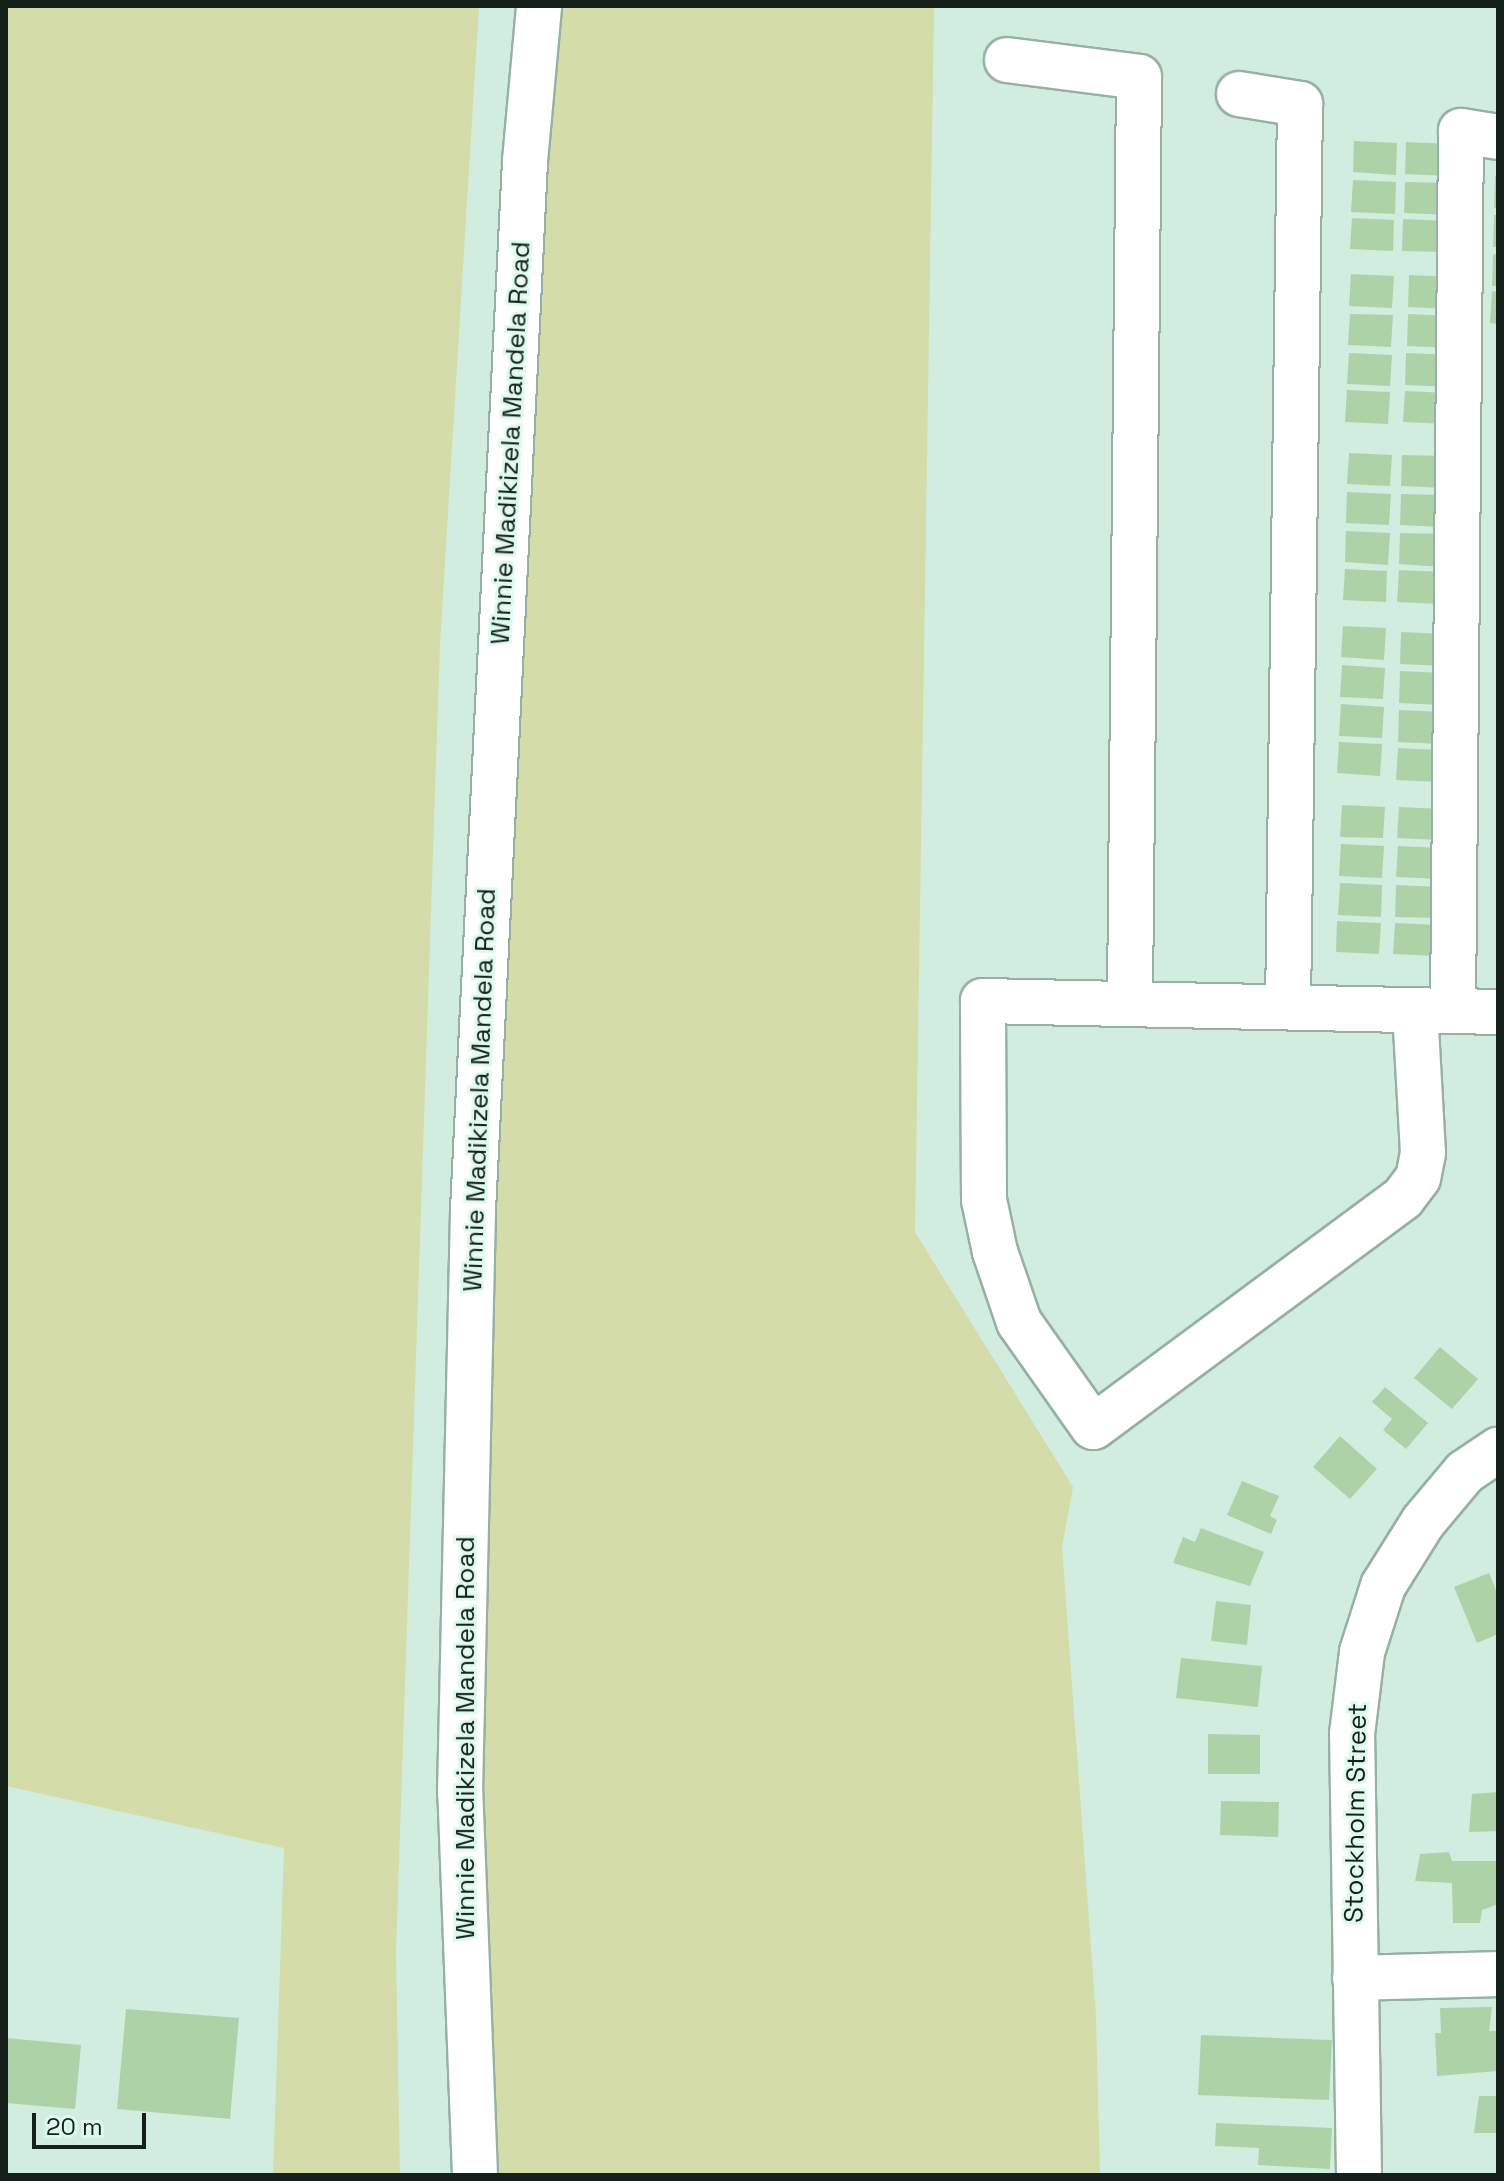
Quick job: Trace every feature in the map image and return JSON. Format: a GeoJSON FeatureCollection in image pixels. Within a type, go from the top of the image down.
{"type":"FeatureCollection","features":[{"type":"Feature","properties":{"kind":"street","name":"Winnie Madikizela Mandela Road"},"geometry":{"type":"LineString","coordinates":[[475,2175],[460,1793],[473,1210],[525,161],[539,6]]}},
{"type":"Feature","properties":{"kind":"street"},"geometry":{"type":"LineString","coordinates":[[1007,60],[1139,77],[1130,1004]]}},
{"type":"Feature","properties":{"kind":"street"},"geometry":{"type":"LineString","coordinates":[[1239,94],[1300,104],[1288,1007]]}},
{"type":"Feature","properties":{"kind":"street"},"geometry":{"type":"LineString","coordinates":[[1498,137],[1461,131],[1434,1010],[1423,1153],[1418,1178],[1403,1198],[1093,1427],[1019,1322],[995,1252],[984,1200],[983,1001],[1434,1010],[1498,1012]]}},
{"type":"Feature","properties":{"kind":"street","name":"Stockholm Street"},"geometry":{"type":"LineString","coordinates":[[1359,2175],[1352,1734],[1362,1652],[1383,1586],[1423,1522],[1465,1472],[1498,1450]]}},
{"type":"Feature","properties":{"kind":"street"},"geometry":{"type":"LineString","coordinates":[[1355,1978],[1498,1974]]}},
{"type":"Feature","properties":{"kind":"green space"},"geometry":{"type":"Polygon","coordinates":[[[6,6],[479,6],[440,644],[396,1952],[400,2175],[273,2175],[284,1848],[6,1786],[6,6]]]}},
{"type":"Feature","properties":{"kind":"green space"},"geometry":{"type":"Polygon","coordinates":[[[539,6],[930,6],[934,9],[915,1232],[1073,1487],[1062,1547],[1096,2016],[1100,2175],[475,2175],[464,1921],[539,6]]]}},
{"type":"Feature","properties":{"kind":"building"},"geometry":{"type":"Polygon","coordinates":[[[1354,141],[1397,143],[1396,175],[1353,172],[1354,141]]]}},
{"type":"Feature","properties":{"kind":"building"},"geometry":{"type":"Polygon","coordinates":[[[1406,142],[1449,144],[1448,176],[1405,174],[1406,142]]]}},
{"type":"Feature","properties":{"kind":"building"},"geometry":{"type":"Polygon","coordinates":[[[1495,176],[1498,176],[1498,208],[1494,208],[1495,176]]]}},
{"type":"Feature","properties":{"kind":"building"},"geometry":{"type":"Polygon","coordinates":[[[1353,180],[1396,182],[1395,214],[1351,212],[1353,180]]]}},
{"type":"Feature","properties":{"kind":"building"},"geometry":{"type":"Polygon","coordinates":[[[1405,182],[1448,183],[1447,215],[1404,213],[1405,182]]]}},
{"type":"Feature","properties":{"kind":"building"},"geometry":{"type":"Polygon","coordinates":[[[1494,215],[1498,215],[1498,247],[1493,247],[1494,215]]]}},
{"type":"Feature","properties":{"kind":"building"},"geometry":{"type":"Polygon","coordinates":[[[1352,218],[1394,220],[1393,251],[1350,249],[1352,218]]]}},
{"type":"Feature","properties":{"kind":"building"},"geometry":{"type":"Polygon","coordinates":[[[1403,219],[1446,221],[1445,252],[1402,251],[1403,219]]]}},
{"type":"Feature","properties":{"kind":"building"},"geometry":{"type":"Polygon","coordinates":[[[1493,254],[1498,254],[1498,286],[1492,286],[1493,254]]]}},
{"type":"Feature","properties":{"kind":"building"},"geometry":{"type":"Polygon","coordinates":[[[1351,274],[1394,276],[1392,308],[1349,306],[1351,274]]]}},
{"type":"Feature","properties":{"kind":"building"},"geometry":{"type":"Polygon","coordinates":[[[1409,275],[1452,277],[1450,309],[1408,307],[1409,275]]]}},
{"type":"Feature","properties":{"kind":"building"},"geometry":{"type":"Polygon","coordinates":[[[1492,291],[1498,292],[1498,324],[1490,323],[1492,291]]]}},
{"type":"Feature","properties":{"kind":"building"},"geometry":{"type":"Polygon","coordinates":[[[1350,314],[1393,315],[1391,347],[1348,345],[1350,314]]]}},
{"type":"Feature","properties":{"kind":"building"},"geometry":{"type":"Polygon","coordinates":[[[1408,314],[1451,316],[1449,348],[1407,346],[1408,314]]]}},
{"type":"Feature","properties":{"kind":"building"},"geometry":{"type":"Polygon","coordinates":[[[1349,353],[1392,355],[1390,386],[1347,384],[1349,353]]]}},
{"type":"Feature","properties":{"kind":"building"},"geometry":{"type":"Polygon","coordinates":[[[1406,353],[1450,355],[1448,387],[1405,385],[1406,353]]]}},
{"type":"Feature","properties":{"kind":"building"},"geometry":{"type":"Polygon","coordinates":[[[1347,390],[1390,392],[1388,424],[1345,422],[1347,390]]]}},
{"type":"Feature","properties":{"kind":"building"},"geometry":{"type":"Polygon","coordinates":[[[1405,391],[1448,393],[1447,424],[1403,422],[1405,391]]]}},
{"type":"Feature","properties":{"kind":"building"},"geometry":{"type":"Polygon","coordinates":[[[1349,453],[1392,455],[1390,486],[1347,484],[1349,453]]]}},
{"type":"Feature","properties":{"kind":"building"},"geometry":{"type":"Polygon","coordinates":[[[1402,455],[1446,456],[1444,488],[1401,486],[1402,455]]]}},
{"type":"Feature","properties":{"kind":"building"},"geometry":{"type":"Polygon","coordinates":[[[1347,492],[1391,494],[1389,525],[1346,523],[1347,492]]]}},
{"type":"Feature","properties":{"kind":"building"},"geometry":{"type":"Polygon","coordinates":[[[1401,494],[1444,495],[1443,527],[1400,525],[1401,494]]]}},
{"type":"Feature","properties":{"kind":"building"},"geometry":{"type":"Polygon","coordinates":[[[1346,531],[1390,533],[1388,565],[1345,562],[1346,531]]]}},
{"type":"Feature","properties":{"kind":"building"},"geometry":{"type":"Polygon","coordinates":[[[1400,533],[1443,534],[1442,567],[1399,564],[1400,533]]]}},
{"type":"Feature","properties":{"kind":"building"},"geometry":{"type":"Polygon","coordinates":[[[1345,569],[1387,571],[1386,602],[1343,600],[1345,569]]]}},
{"type":"Feature","properties":{"kind":"building"},"geometry":{"type":"Polygon","coordinates":[[[1399,570],[1441,572],[1440,604],[1397,602],[1399,570]]]}},
{"type":"Feature","properties":{"kind":"building"},"geometry":{"type":"Polygon","coordinates":[[[1343,626],[1386,628],[1384,660],[1341,657],[1343,626]]]}},
{"type":"Feature","properties":{"kind":"building"},"geometry":{"type":"Polygon","coordinates":[[[1401,632],[1445,634],[1443,666],[1400,664],[1401,632]]]}},
{"type":"Feature","properties":{"kind":"building"},"geometry":{"type":"Polygon","coordinates":[[[1342,665],[1385,668],[1383,699],[1340,697],[1342,665]]]}},
{"type":"Feature","properties":{"kind":"building"},"geometry":{"type":"Polygon","coordinates":[[[1400,671],[1444,673],[1442,705],[1399,703],[1400,671]]]}},
{"type":"Feature","properties":{"kind":"building"},"geometry":{"type":"Polygon","coordinates":[[[1341,704],[1384,707],[1382,738],[1339,736],[1341,704]]]}},
{"type":"Feature","properties":{"kind":"building"},"geometry":{"type":"Polygon","coordinates":[[[1399,710],[1442,712],[1441,744],[1398,742],[1399,710]]]}},
{"type":"Feature","properties":{"kind":"building"},"geometry":{"type":"Polygon","coordinates":[[[1339,742],[1382,744],[1380,776],[1337,773],[1339,742]]]}},
{"type":"Feature","properties":{"kind":"building"},"geometry":{"type":"Polygon","coordinates":[[[1398,748],[1440,750],[1439,782],[1396,780],[1398,748]]]}},
{"type":"Feature","properties":{"kind":"building"},"geometry":{"type":"Polygon","coordinates":[[[1342,805],[1385,807],[1383,838],[1340,837],[1342,805]]]}},
{"type":"Feature","properties":{"kind":"building"},"geometry":{"type":"Polygon","coordinates":[[[1399,807],[1442,809],[1440,840],[1397,838],[1399,807]]]}},
{"type":"Feature","properties":{"kind":"building"},"geometry":{"type":"Polygon","coordinates":[[[1341,844],[1384,846],[1382,878],[1339,876],[1341,844]]]}},
{"type":"Feature","properties":{"kind":"building"},"geometry":{"type":"Polygon","coordinates":[[[1398,846],[1441,848],[1439,879],[1396,877],[1398,846]]]}},
{"type":"Feature","properties":{"kind":"building"},"geometry":{"type":"Polygon","coordinates":[[[1340,883],[1382,885],[1381,917],[1338,915],[1340,883]]]}},
{"type":"Feature","properties":{"kind":"building"},"geometry":{"type":"Polygon","coordinates":[[[1396,885],[1440,887],[1438,918],[1395,917],[1396,885]]]}},
{"type":"Feature","properties":{"kind":"building"},"geometry":{"type":"Polygon","coordinates":[[[1337,921],[1381,923],[1379,954],[1336,952],[1337,921]]]}},
{"type":"Feature","properties":{"kind":"building"},"geometry":{"type":"Polygon","coordinates":[[[1395,923],[1438,925],[1436,956],[1393,954],[1395,923]]]}},
{"type":"Feature","properties":{"kind":"building"},"geometry":{"type":"Polygon","coordinates":[[[1440,1347],[1478,1379],[1452,1409],[1414,1378],[1440,1347]]]}},
{"type":"Feature","properties":{"kind":"building"},"geometry":{"type":"Polygon","coordinates":[[[1385,1387],[1428,1423],[1406,1449],[1383,1430],[1392,1419],[1372,1402],[1385,1387]]]}},
{"type":"Feature","properties":{"kind":"building"},"geometry":{"type":"Polygon","coordinates":[[[1340,1436],[1377,1469],[1350,1499],[1313,1467],[1340,1436]]]}},
{"type":"Feature","properties":{"kind":"building"},"geometry":{"type":"Polygon","coordinates":[[[1242,1481],[1279,1496],[1270,1516],[1277,1520],[1271,1534],[1227,1515],[1242,1481]]]}},
{"type":"Feature","properties":{"kind":"building"},"geometry":{"type":"Polygon","coordinates":[[[1201,1528],[1264,1552],[1250,1586],[1173,1563],[1183,1537],[1195,1542],[1201,1528]]]}},
{"type":"Feature","properties":{"kind":"building"},"geometry":{"type":"Polygon","coordinates":[[[1489,1573],[1498,1595],[1498,1634],[1477,1643],[1454,1587],[1489,1573]]]}},
{"type":"Feature","properties":{"kind":"building"},"geometry":{"type":"Polygon","coordinates":[[[1216,1601],[1251,1605],[1247,1645],[1211,1641],[1216,1601]]]}},
{"type":"Feature","properties":{"kind":"building"},"geometry":{"type":"Polygon","coordinates":[[[1181,1658],[1262,1666],[1258,1707],[1176,1698],[1181,1658]]]}},
{"type":"Feature","properties":{"kind":"building"},"geometry":{"type":"Polygon","coordinates":[[[1208,1734],[1260,1735],[1260,1774],[1208,1774],[1208,1734]]]}},
{"type":"Feature","properties":{"kind":"building"},"geometry":{"type":"Polygon","coordinates":[[[1498,1792],[1498,1831],[1469,1832],[1472,1794],[1498,1792]]]}},
{"type":"Feature","properties":{"kind":"building"},"geometry":{"type":"Polygon","coordinates":[[[1221,1801],[1279,1802],[1278,1837],[1220,1835],[1221,1801]]]}},
{"type":"Feature","properties":{"kind":"building"},"geometry":{"type":"Polygon","coordinates":[[[1449,1852],[1452,1861],[1498,1861],[1498,1904],[1482,1910],[1480,1923],[1453,1923],[1452,1883],[1415,1881],[1420,1854],[1449,1852]]]}},
{"type":"Feature","properties":{"kind":"building"},"geometry":{"type":"Polygon","coordinates":[[[1492,2007],[1489,2031],[1498,2031],[1498,2071],[1437,2076],[1435,2033],[1441,2033],[1440,2008],[1492,2007]]]}},
{"type":"Feature","properties":{"kind":"building"},"geometry":{"type":"Polygon","coordinates":[[[126,2009],[239,2018],[230,2119],[117,2109],[126,2009]]]}},
{"type":"Feature","properties":{"kind":"building"},"geometry":{"type":"Polygon","coordinates":[[[1201,2035],[1332,2040],[1329,2100],[1198,2095],[1201,2035]]]}},
{"type":"Feature","properties":{"kind":"building"},"geometry":{"type":"Polygon","coordinates":[[[6,2038],[81,2045],[75,2109],[6,2103],[6,2038]]]}},
{"type":"Feature","properties":{"kind":"building"},"geometry":{"type":"Polygon","coordinates":[[[1479,2096],[1498,2096],[1498,2133],[1474,2133],[1479,2096]]]}},
{"type":"Feature","properties":{"kind":"building"},"geometry":{"type":"Polygon","coordinates":[[[1216,2123],[1332,2128],[1330,2169],[1258,2165],[1259,2148],[1215,2146],[1216,2123]]]}}]}
